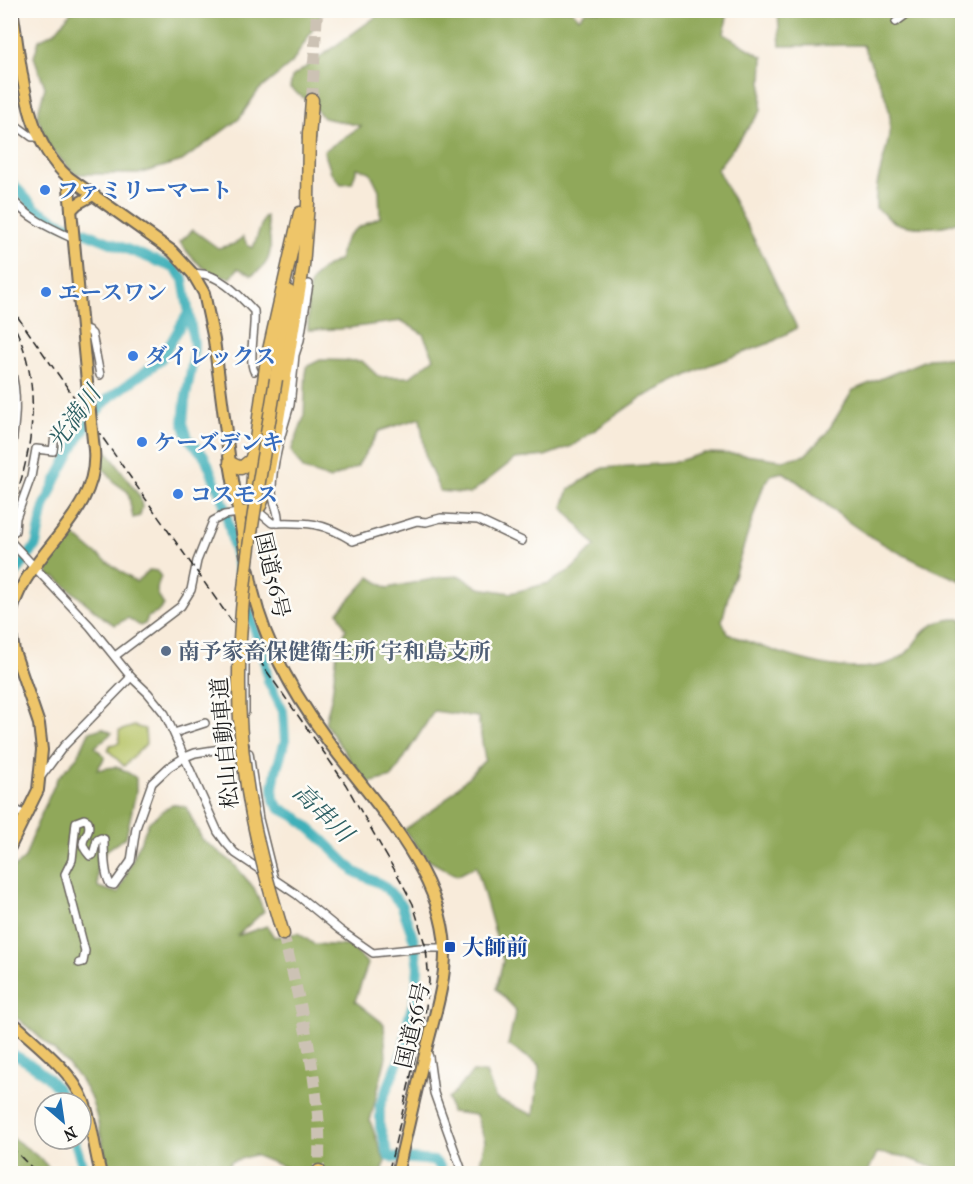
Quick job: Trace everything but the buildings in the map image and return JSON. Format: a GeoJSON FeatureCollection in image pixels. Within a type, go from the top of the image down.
{"type":"FeatureCollection","features":[{"type":"Feature","properties":{"kind":"highway"},"geometry":{"type":"LineString","coordinates":[[254,508],[276,379],[300,213],[312,100]]}},
{"type":"Feature","properties":{"kind":"highway"},"geometry":{"type":"LineString","coordinates":[[236,513],[260,506],[264,495],[300,287],[308,203],[309,132]]}},
{"type":"Feature","properties":{"kind":"highway"},"geometry":{"type":"LineString","coordinates":[[254,508],[255,447],[267,359],[300,213]]}},
{"type":"Feature","properties":{"kind":"highway"},"geometry":{"type":"LineString","coordinates":[[230,463],[237,468],[247,465],[255,447]]}},
{"type":"Feature","properties":{"kind":"highway","name":"松山自動車道"},"geometry":{"type":"LineString","coordinates":[[254,508],[239,664],[239,709],[246,783],[260,857],[283,934]]}},
{"type":"Feature","properties":{"kind":"main road","name":"国道56号"},"geometry":{"type":"LineString","coordinates":[[12,10],[28,103],[39,137],[57,168],[172,251],[193,274],[204,293],[236,513],[252,595],[267,636],[314,721],[403,840],[435,900],[445,948],[442,984],[398,1171]]}},
{"type":"Feature","properties":{"kind":"main road"},"geometry":{"type":"LineString","coordinates":[[10,621],[29,561],[74,513],[90,486],[94,467],[68,177]]}},
{"type":"Feature","properties":{"kind":"main road"},"geometry":{"type":"LineString","coordinates":[[71,215],[77,204],[93,195]]}},
{"type":"Feature","properties":{"kind":"main road"},"geometry":{"type":"LineString","coordinates":[[10,627],[14,651],[39,724],[42,750],[38,790],[10,847]]}},
{"type":"Feature","properties":{"kind":"main road"},"geometry":{"type":"LineString","coordinates":[[10,1020],[65,1072],[78,1090],[90,1119],[101,1173]]}},
{"type":"Feature","properties":{"kind":"street"},"geometry":{"type":"LineString","coordinates":[[896,21],[912,10]]}},
{"type":"Feature","properties":{"kind":"street"},"geometry":{"type":"LineString","coordinates":[[10,122],[32,137],[39,137]]}},
{"type":"Feature","properties":{"kind":"street"},"geometry":{"type":"LineString","coordinates":[[10,197],[25,213],[36,220],[73,237]]}},
{"type":"Feature","properties":{"kind":"street"},"geometry":{"type":"LineString","coordinates":[[193,274],[200,273],[227,285],[254,311],[255,336],[251,362],[254,371]]}},
{"type":"Feature","properties":{"kind":"street"},"geometry":{"type":"LineString","coordinates":[[278,523],[279,516],[272,493],[275,466],[309,284]]}},
{"type":"Feature","properties":{"kind":"street"},"geometry":{"type":"LineString","coordinates":[[82,328],[92,334],[100,375]]}},
{"type":"Feature","properties":{"kind":"street"},"geometry":{"type":"LineString","coordinates":[[10,367],[15,384],[10,459]]}},
{"type":"Feature","properties":{"kind":"street"},"geometry":{"type":"LineString","coordinates":[[10,533],[15,531],[16,518],[31,477],[36,449],[52,451],[55,435]]}},
{"type":"Feature","properties":{"kind":"street"},"geometry":{"type":"LineString","coordinates":[[254,508],[272,523],[314,523],[356,542],[417,521],[426,522],[441,518],[477,520],[522,541]]}},
{"type":"Feature","properties":{"kind":"street"},"geometry":{"type":"LineString","coordinates":[[115,656],[181,606],[191,590],[197,561],[213,521],[224,514],[236,513]]}},
{"type":"Feature","properties":{"kind":"street"},"geometry":{"type":"LineString","coordinates":[[10,541],[90,626],[131,677],[155,700],[165,714],[218,832],[235,853],[274,879],[373,953],[445,948]]}},
{"type":"Feature","properties":{"kind":"street"},"geometry":{"type":"LineString","coordinates":[[245,657],[248,745],[259,819],[274,879]]}},
{"type":"Feature","properties":{"kind":"street"},"geometry":{"type":"LineString","coordinates":[[40,778],[63,747],[131,677]]}},
{"type":"Feature","properties":{"kind":"street"},"geometry":{"type":"LineString","coordinates":[[174,733],[205,723]]}},
{"type":"Feature","properties":{"kind":"street"},"geometry":{"type":"LineString","coordinates":[[79,963],[83,962],[85,951],[65,874],[72,860],[76,822],[84,819],[88,821],[89,829],[82,848],[90,856],[93,855],[96,840],[104,839],[105,874],[110,884],[114,885],[131,861],[136,828],[152,783],[169,767],[195,753],[248,745]]}},
{"type":"Feature","properties":{"kind":"street"},"geometry":{"type":"LineString","coordinates":[[10,806],[26,816]]}},
{"type":"Feature","properties":{"kind":"street"},"geometry":{"type":"LineString","coordinates":[[426,1050],[434,1093],[463,1173]]}},
{"type":"Feature","properties":{"kind":"green space"},"geometry":{"type":"Polygon","coordinates":[[[571,10],[579,18],[586,11],[728,11],[724,34],[763,57],[761,111],[717,169],[765,260],[797,328],[770,343],[707,366],[641,398],[572,446],[545,456],[515,459],[470,494],[440,491],[426,459],[420,418],[379,431],[357,467],[330,479],[303,469],[291,451],[304,417],[306,367],[320,360],[362,361],[379,377],[410,377],[434,358],[423,334],[402,321],[340,329],[308,330],[308,296],[312,280],[327,266],[339,260],[344,242],[352,232],[380,217],[379,190],[370,172],[357,168],[352,183],[341,184],[331,172],[324,151],[361,126],[324,118],[310,103],[290,88],[292,77],[384,11],[571,10]]]}},
{"type":"Feature","properties":{"kind":"green space"},"geometry":{"type":"Polygon","coordinates":[[[72,11],[324,11],[292,63],[258,91],[239,119],[182,161],[138,174],[75,174],[49,147],[37,116],[45,87],[34,57],[39,40],[55,32],[72,11]]]}},
{"type":"Feature","properties":{"kind":"green space"},"geometry":{"type":"Polygon","coordinates":[[[778,11],[962,11],[962,218],[948,225],[911,226],[893,222],[876,208],[877,185],[888,142],[890,120],[884,92],[863,45],[780,46],[778,11]]]}},
{"type":"Feature","properties":{"kind":"green space"},"geometry":{"type":"Polygon","coordinates":[[[266,216],[270,242],[269,257],[260,270],[252,275],[238,268],[231,278],[208,271],[190,255],[180,242],[193,230],[218,248],[234,244],[243,237],[248,246],[253,248],[266,216]]]}},
{"type":"Feature","properties":{"kind":"green space"},"geometry":{"type":"Polygon","coordinates":[[[962,357],[962,581],[875,540],[783,472],[771,475],[763,487],[731,585],[722,621],[728,634],[792,657],[841,667],[865,668],[886,664],[904,655],[925,630],[936,623],[962,619],[962,1173],[936,1173],[935,1168],[902,1156],[877,1153],[867,1174],[479,1173],[485,1141],[476,1115],[451,1112],[448,1099],[473,1072],[486,1073],[496,1099],[534,1115],[540,1065],[508,1045],[516,1010],[496,989],[503,961],[476,866],[457,876],[428,860],[404,830],[441,804],[485,760],[478,717],[434,711],[392,777],[369,783],[352,763],[325,723],[332,695],[337,651],[346,629],[338,612],[370,577],[387,588],[460,576],[479,588],[511,593],[549,583],[572,569],[595,546],[563,507],[569,489],[603,468],[672,463],[704,453],[738,454],[783,460],[805,455],[826,434],[853,390],[928,359],[962,357]]]}},
{"type":"Feature","properties":{"kind":"green space"},"geometry":{"type":"Polygon","coordinates":[[[99,443],[103,445],[140,497],[142,507],[140,516],[133,518],[128,492],[100,468],[99,443]]]}},
{"type":"Feature","properties":{"kind":"green space"},"geometry":{"type":"Polygon","coordinates":[[[68,530],[91,550],[136,582],[150,570],[157,571],[161,577],[157,591],[164,605],[157,613],[148,617],[145,624],[140,626],[128,618],[115,625],[55,577],[50,577],[46,564],[48,557],[68,530]]]}},
{"type":"Feature","properties":{"kind":"green space"},"geometry":{"type":"Polygon","coordinates":[[[134,726],[145,729],[146,744],[124,766],[108,750],[110,745],[119,743],[119,731],[134,726]]]}},
{"type":"Feature","properties":{"kind":"green space"},"geometry":{"type":"Polygon","coordinates":[[[102,728],[112,733],[95,747],[105,757],[97,770],[118,767],[136,778],[136,792],[126,837],[107,850],[97,865],[98,887],[118,893],[149,822],[172,804],[186,807],[202,839],[232,862],[254,888],[264,911],[237,936],[267,926],[274,937],[298,933],[314,944],[350,946],[368,964],[355,1001],[384,1024],[386,1057],[370,1121],[385,1162],[382,1173],[332,1173],[332,1170],[299,1173],[254,1155],[230,1162],[227,1173],[110,1173],[93,1106],[93,1091],[86,1091],[75,1073],[55,1051],[11,1013],[10,871],[25,858],[36,826],[57,779],[78,756],[89,732],[102,728]]]}},
{"type":"Feature","properties":{"kind":"green space"},"geometry":{"type":"Polygon","coordinates":[[[11,1137],[39,1158],[53,1173],[11,1173],[11,1137]]]}},
{"type":"Feature","properties":{"kind":"waterway","name":"高串川"},"geometry":{"type":"LineString","coordinates":[[10,181],[35,208],[59,222],[174,268],[183,279],[194,344],[183,423],[188,438],[205,457],[224,504],[246,603],[264,658],[268,681],[283,711],[285,741],[276,771],[273,788],[274,800],[279,808],[298,818],[355,872],[383,885],[401,904],[414,940],[418,967],[416,993],[408,1020],[404,1048],[380,1106],[380,1127],[389,1157],[435,1161],[441,1168],[442,1174]]}},
{"type":"Feature","properties":{"kind":"waterway","name":"光満川"},"geometry":{"type":"LineString","coordinates":[[10,582],[36,545],[44,507],[79,437],[109,398],[160,361],[188,313]]}},
{"type":"Feature","properties":{"kind":"waterway","name":"光満川"},"geometry":{"type":"LineString","coordinates":[[10,1053],[43,1074],[60,1091]]}},
{"type":"Feature","properties":{"kind":"waterway","name":"光満川"},"geometry":{"type":"LineString","coordinates":[[78,1151],[85,1174]]}},
{"type":"Feature","properties":{"kind":"tunnel"},"geometry":{"type":"LineString","coordinates":[[312,100],[317,10]]}},
{"type":"Feature","properties":{"kind":"tunnel"},"geometry":{"type":"LineString","coordinates":[[283,934],[313,1070],[319,1123],[319,1171]]}},
{"type":"Feature","properties":{"kind":"railway"},"geometry":{"type":"LineString","coordinates":[[10,306],[346,785],[413,904],[426,948],[429,981],[425,1015],[388,1174]]}},
{"type":"Feature","properties":{"kind":"railway"},"geometry":{"type":"LineString","coordinates":[[10,318],[21,342],[32,390],[30,440],[10,513]]}},
{"type":"Feature","properties":{"kind":"railway"},"geometry":{"type":"LineString","coordinates":[[10,1146],[38,1174]]}},
{"type":"Feature","properties":{"kind":"place","name":"ファミリーマート"},"geometry":{"type":"Point","coordinates":[45,190]}},
{"type":"Feature","properties":{"kind":"place","name":"エースワン"},"geometry":{"type":"Point","coordinates":[46,292]}},
{"type":"Feature","properties":{"kind":"place","name":"ダイレックス"},"geometry":{"type":"Point","coordinates":[133,356]}},
{"type":"Feature","properties":{"kind":"place","name":"ケーズデンキ"},"geometry":{"type":"Point","coordinates":[142,442]}},
{"type":"Feature","properties":{"kind":"place","name":"コスモス"},"geometry":{"type":"Point","coordinates":[178,494]}},
{"type":"Feature","properties":{"kind":"place","name":"南予家畜保健衛生所 宇和島支所"},"geometry":{"type":"Point","coordinates":[166,651]}},
{"type":"Feature","properties":{"kind":"place","name":"大師前"},"geometry":{"type":"Point","coordinates":[450,947]}}]}
